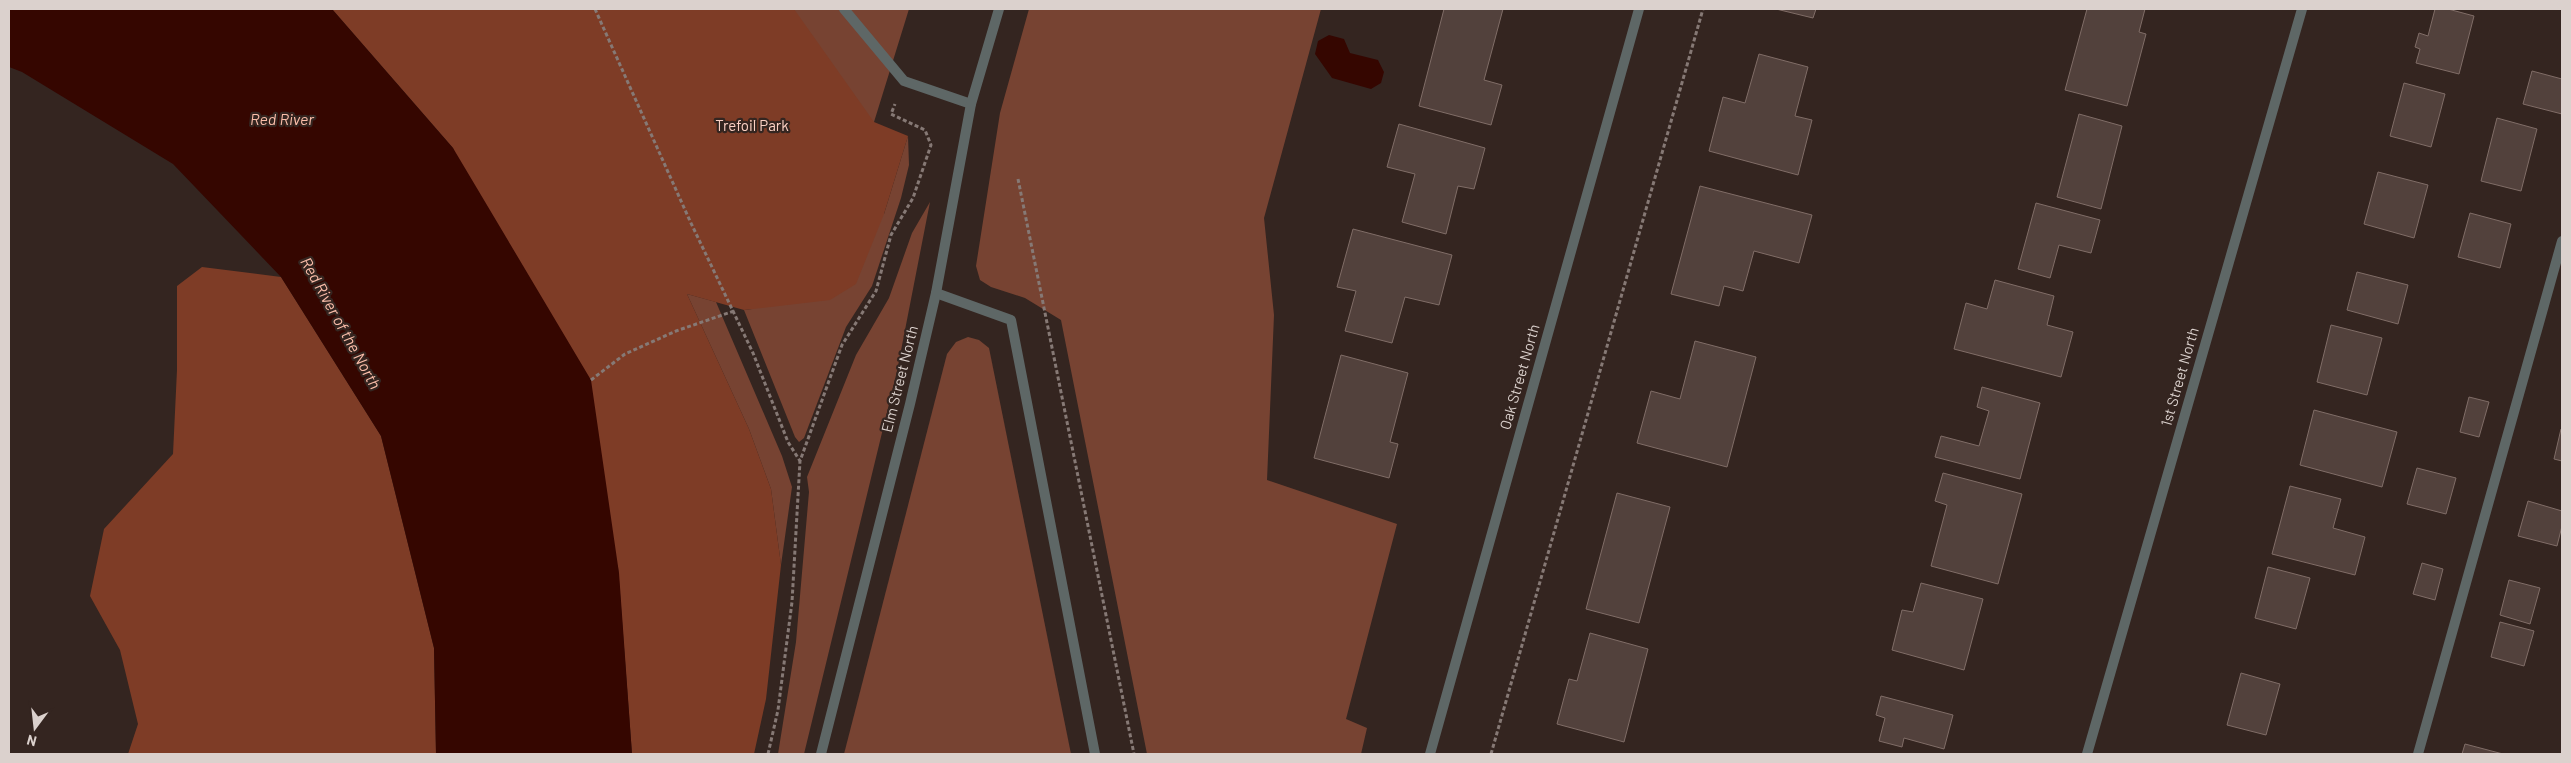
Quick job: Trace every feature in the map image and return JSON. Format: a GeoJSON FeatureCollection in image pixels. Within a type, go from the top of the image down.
{"type":"FeatureCollection","features":[{"type":"Feature","properties":{"kind":"street"},"geometry":{"type":"LineString","coordinates":[[844,9],[904,81],[971,104]]}},
{"type":"Feature","properties":{"kind":"street","name":"Elm Street North"},"geometry":{"type":"LineString","coordinates":[[821,754],[910,404],[936,294],[971,104],[998,9]]}},
{"type":"Feature","properties":{"kind":"street","name":"Oak Street North"},"geometry":{"type":"LineString","coordinates":[[1430,754],[1639,9]]}},
{"type":"Feature","properties":{"kind":"street","name":"1st Street North"},"geometry":{"type":"LineString","coordinates":[[2087,754],[2302,9]]}},
{"type":"Feature","properties":{"kind":"street"},"geometry":{"type":"LineString","coordinates":[[2418,754],[2562,241]]}},
{"type":"Feature","properties":{"kind":"street"},"geometry":{"type":"LineString","coordinates":[[936,294],[1010,320],[1095,754]]}},
{"type":"Feature","properties":{"kind":"path"},"geometry":{"type":"LineString","coordinates":[[595,9],[753,353],[788,442],[800,461]]}},
{"type":"Feature","properties":{"kind":"path"},"geometry":{"type":"LineString","coordinates":[[1491,754],[1703,9]]}},
{"type":"Feature","properties":{"kind":"path"},"geometry":{"type":"LineString","coordinates":[[768,754],[778,710],[792,602],[800,461],[842,345],[876,291],[891,236],[913,198],[931,145],[925,130],[891,114],[904,81]]}},
{"type":"Feature","properties":{"kind":"path"},"geometry":{"type":"LineString","coordinates":[[1018,180],[1134,754]]}},
{"type":"Feature","properties":{"kind":"path"},"geometry":{"type":"LineString","coordinates":[[591,380],[625,354],[676,332],[734,311]]}},
{"type":"Feature","properties":{"kind":"green space"},"geometry":{"type":"Polygon","coordinates":[[[332,9],[794,9],[874,122],[908,136],[884,214],[856,284],[830,300],[744,310],[687,294],[749,429],[771,489],[781,565],[766,699],[754,754],[632,754],[618,567],[453,148],[332,9]]]}},
{"type":"Feature","properties":{"kind":"green space","name":"Trefoil Park"},"geometry":{"type":"Polygon","coordinates":[[[426,9],[909,9],[874,122],[884,214],[908,136],[909,165],[901,198],[872,286],[846,327],[804,438],[799,442],[795,437],[744,310],[752,309],[426,9]]]}},
{"type":"Feature","properties":{"kind":"green space"},"geometry":{"type":"Polygon","coordinates":[[[1029,9],[1321,9],[1264,218],[1274,315],[1267,480],[1397,524],[1346,719],[1367,728],[1361,754],[1147,754],[1061,320],[1025,298],[991,287],[980,280],[976,266],[1000,113],[1029,9]]]}},
{"type":"Feature","properties":{"kind":"green space"},"geometry":{"type":"Polygon","coordinates":[[[930,202],[897,371],[804,754],[778,754],[796,642],[809,492],[807,477],[856,355],[889,298],[912,233],[930,202]]]}},
{"type":"Feature","properties":{"kind":"green space"},"geometry":{"type":"Polygon","coordinates":[[[202,267],[281,277],[381,436],[434,648],[436,754],[128,754],[138,724],[120,650],[90,596],[104,529],[173,454],[177,370],[177,286],[202,267]]]}},
{"type":"Feature","properties":{"kind":"green space"},"geometry":{"type":"Polygon","coordinates":[[[687,294],[716,302],[782,456],[792,487],[781,565],[771,489],[749,429],[687,294]]]}},
{"type":"Feature","properties":{"kind":"green space"},"geometry":{"type":"Polygon","coordinates":[[[968,337],[979,340],[989,348],[1071,754],[844,754],[947,354],[956,342],[968,337]]]}},
{"type":"Feature","properties":{"kind":"water","name":"Red River"},"geometry":{"type":"Polygon","coordinates":[[[9,9],[332,9],[453,148],[591,380],[619,573],[632,754],[436,754],[434,648],[381,436],[281,277],[173,164],[22,72],[9,67],[9,9]]]}},
{"type":"Feature","properties":{"kind":"water"},"geometry":{"type":"Polygon","coordinates":[[[1329,35],[1344,39],[1350,53],[1378,60],[1384,72],[1381,83],[1371,89],[1332,78],[1315,54],[1318,41],[1329,35]]]}},
{"type":"Feature","properties":{"kind":"building"},"geometry":{"type":"Polygon","coordinates":[[[1444,9],[1503,9],[1484,80],[1502,85],[1491,125],[1419,106],[1444,9]]]}},
{"type":"Feature","properties":{"kind":"building"},"geometry":{"type":"Polygon","coordinates":[[[1776,9],[1816,9],[1813,18],[1776,9]]]}},
{"type":"Feature","properties":{"kind":"building"},"geometry":{"type":"Polygon","coordinates":[[[2087,9],[2145,9],[2139,32],[2146,34],[2127,106],[2065,90],[2087,9]]]}},
{"type":"Feature","properties":{"kind":"building"},"geometry":{"type":"Polygon","coordinates":[[[2435,9],[2448,9],[2474,16],[2459,74],[2416,63],[2420,49],[2415,47],[2419,33],[2428,36],[2435,9]]]}},
{"type":"Feature","properties":{"kind":"building"},"geometry":{"type":"Polygon","coordinates":[[[1759,54],[1808,67],[1795,116],[1812,120],[1798,175],[1709,151],[1723,97],[1745,103],[1759,54]]]}},
{"type":"Feature","properties":{"kind":"building"},"geometry":{"type":"Polygon","coordinates":[[[2532,71],[2562,79],[2562,114],[2523,104],[2532,71]]]}},
{"type":"Feature","properties":{"kind":"building"},"geometry":{"type":"Polygon","coordinates":[[[2404,83],[2445,94],[2431,147],[2390,136],[2404,83]]]}},
{"type":"Feature","properties":{"kind":"building"},"geometry":{"type":"Polygon","coordinates":[[[2079,114],[2122,126],[2101,209],[2057,197],[2079,114]]]}},
{"type":"Feature","properties":{"kind":"building"},"geometry":{"type":"Polygon","coordinates":[[[2497,118],[2537,129],[2521,191],[2481,181],[2497,118]]]}},
{"type":"Feature","properties":{"kind":"building"},"geometry":{"type":"Polygon","coordinates":[[[1399,124],[1485,148],[1474,189],[1458,186],[1446,234],[1402,222],[1415,174],[1387,167],[1399,124]]]}},
{"type":"Feature","properties":{"kind":"building"},"geometry":{"type":"Polygon","coordinates":[[[2378,172],[2428,185],[2414,238],[2364,224],[2378,172]]]}},
{"type":"Feature","properties":{"kind":"building"},"geometry":{"type":"Polygon","coordinates":[[[1700,186],[1812,215],[1799,263],[1754,251],[1743,291],[1724,286],[1719,306],[1671,294],[1700,186]]]}},
{"type":"Feature","properties":{"kind":"building"},"geometry":{"type":"Polygon","coordinates":[[[2036,203],[2100,220],[2091,253],[2059,245],[2050,278],[2018,269],[2036,203]]]}},
{"type":"Feature","properties":{"kind":"building"},"geometry":{"type":"Polygon","coordinates":[[[2470,213],[2511,224],[2500,268],[2458,257],[2470,213]]]}},
{"type":"Feature","properties":{"kind":"building"},"geometry":{"type":"Polygon","coordinates":[[[1353,229],[1452,255],[1439,305],[1405,297],[1392,343],[1345,331],[1356,291],[1337,287],[1353,229]]]}},
{"type":"Feature","properties":{"kind":"building"},"geometry":{"type":"Polygon","coordinates":[[[2357,272],[2408,285],[2398,324],[2347,310],[2357,272]]]}},
{"type":"Feature","properties":{"kind":"building"},"geometry":{"type":"Polygon","coordinates":[[[1995,280],[2054,296],[2047,325],[2073,332],[2061,377],[1954,349],[1966,303],[1987,309],[1995,280]]]}},
{"type":"Feature","properties":{"kind":"building"},"geometry":{"type":"Polygon","coordinates":[[[2331,325],[2382,338],[2367,395],[2317,382],[2331,325]]]}},
{"type":"Feature","properties":{"kind":"building"},"geometry":{"type":"Polygon","coordinates":[[[1695,341],[1756,357],[1727,467],[1637,443],[1651,391],[1680,399],[1695,341]]]}},
{"type":"Feature","properties":{"kind":"building"},"geometry":{"type":"Polygon","coordinates":[[[1341,355],[1408,373],[1390,442],[1398,444],[1389,478],[1314,458],[1341,355]]]}},
{"type":"Feature","properties":{"kind":"building"},"geometry":{"type":"Polygon","coordinates":[[[1982,387],[2040,403],[2020,479],[1935,457],[1941,436],[1979,446],[1989,411],[1977,407],[1982,387]]]}},
{"type":"Feature","properties":{"kind":"building"},"geometry":{"type":"Polygon","coordinates":[[[2469,397],[2489,402],[2479,437],[2460,432],[2469,397]]]}},
{"type":"Feature","properties":{"kind":"building"},"geometry":{"type":"Polygon","coordinates":[[[2314,410],[2397,432],[2382,487],[2300,465],[2314,410]]]}},
{"type":"Feature","properties":{"kind":"building"},"geometry":{"type":"Polygon","coordinates":[[[2562,429],[2562,461],[2554,459],[2562,429]]]}},
{"type":"Feature","properties":{"kind":"building"},"geometry":{"type":"Polygon","coordinates":[[[2417,468],[2456,478],[2446,514],[2407,504],[2417,468]]]}},
{"type":"Feature","properties":{"kind":"building"},"geometry":{"type":"Polygon","coordinates":[[[1943,473],[2022,494],[1998,584],[1931,566],[1947,505],[1935,501],[1943,473]]]}},
{"type":"Feature","properties":{"kind":"building"},"geometry":{"type":"Polygon","coordinates":[[[2290,486],[2341,499],[2333,528],[2365,537],[2355,575],[2272,554],[2290,486]]]}},
{"type":"Feature","properties":{"kind":"building"},"geometry":{"type":"Polygon","coordinates":[[[1617,493],[1670,507],[1639,623],[1586,609],[1617,493]]]}},
{"type":"Feature","properties":{"kind":"building"},"geometry":{"type":"Polygon","coordinates":[[[2528,501],[2562,511],[2562,526],[2557,546],[2518,536],[2528,501]]]}},
{"type":"Feature","properties":{"kind":"building"},"geometry":{"type":"Polygon","coordinates":[[[2422,563],[2443,569],[2435,600],[2413,594],[2422,563]]]}},
{"type":"Feature","properties":{"kind":"building"},"geometry":{"type":"Polygon","coordinates":[[[2268,567],[2310,578],[2296,629],[2255,618],[2268,567]]]}},
{"type":"Feature","properties":{"kind":"building"},"geometry":{"type":"Polygon","coordinates":[[[2509,580],[2540,588],[2530,624],[2500,615],[2509,580]]]}},
{"type":"Feature","properties":{"kind":"building"},"geometry":{"type":"Polygon","coordinates":[[[1921,583],[1983,599],[1964,670],[1892,650],[1902,610],[1913,612],[1921,583]]]}},
{"type":"Feature","properties":{"kind":"building"},"geometry":{"type":"Polygon","coordinates":[[[2500,622],[2534,631],[2524,666],[2491,657],[2500,622]]]}},
{"type":"Feature","properties":{"kind":"building"},"geometry":{"type":"Polygon","coordinates":[[[1590,633],[1648,649],[1624,742],[1557,724],[1569,679],[1577,681],[1590,633]]]}},
{"type":"Feature","properties":{"kind":"building"},"geometry":{"type":"Polygon","coordinates":[[[2241,673],[2280,684],[2266,735],[2227,725],[2241,673]]]}},
{"type":"Feature","properties":{"kind":"building"},"geometry":{"type":"Polygon","coordinates":[[[1881,696],[1953,715],[1944,749],[1904,738],[1902,747],[1879,741],[1885,718],[1876,715],[1881,696]]]}},
{"type":"Feature","properties":{"kind":"building"},"geometry":{"type":"Polygon","coordinates":[[[2465,744],[2503,754],[2462,754],[2465,744]]]}},
{"type":"Feature","properties":{"kind":"water label","name":"Red River of the North"},"geometry":{"type":"Point","coordinates":[341,323]}}]}
